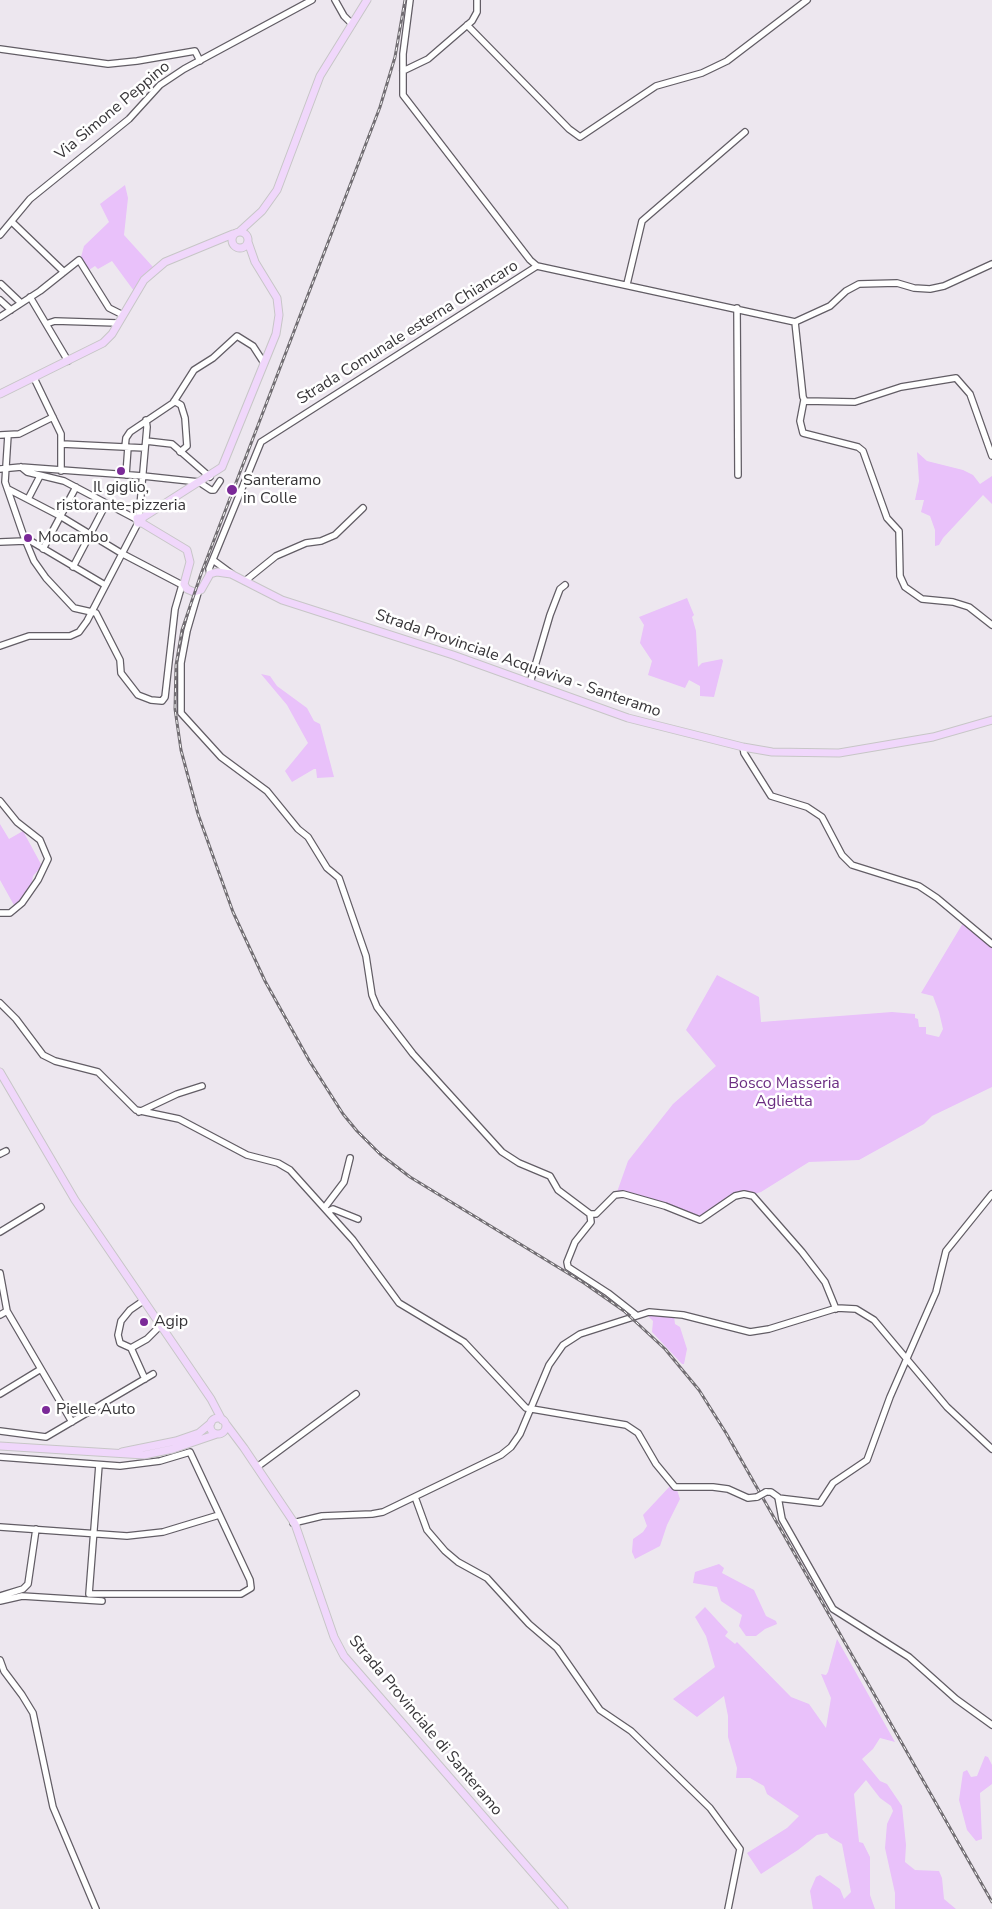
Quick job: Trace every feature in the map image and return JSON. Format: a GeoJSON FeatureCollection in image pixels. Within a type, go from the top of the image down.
{"type":"FeatureCollection","features":[{"type":"Feature","properties":{"kind":"main road"},"geometry":{"type":"LineString","coordinates":[[1,393],[103,343],[118,323],[144,280],[160,265],[176,256],[218,242],[236,233],[253,220],[277,190],[312,95],[324,70],[367,0]]}},
{"type":"Feature","properties":{"kind":"main road"},"geometry":{"type":"LineString","coordinates":[[218,242],[236,247],[245,247],[253,220]]}},
{"type":"Feature","properties":{"kind":"main road"},"geometry":{"type":"LineString","coordinates":[[232,574],[217,572],[210,574],[198,592],[190,591],[183,585],[190,562],[189,552],[180,544],[140,520],[210,477],[224,464],[278,328],[278,306],[275,293],[255,262],[246,234],[236,233]]}},
{"type":"Feature","properties":{"kind":"main road"},"geometry":{"type":"LineString","coordinates":[[236,233],[232,239],[236,247],[255,262]]}},
{"type":"Feature","properties":{"kind":"main road","name":"Strada Provinciale Acquaviva - Santeramo"},"geometry":{"type":"LineString","coordinates":[[232,574],[270,595],[302,607],[454,655],[633,720],[743,747],[772,752],[839,753],[933,737],[992,720]]}},
{"type":"Feature","properties":{"kind":"main road"},"geometry":{"type":"LineString","coordinates":[[0,1072],[68,1190],[224,1422],[256,1466]]}},
{"type":"Feature","properties":{"kind":"main road"},"geometry":{"type":"LineString","coordinates":[[200,1384],[211,1404],[211,1430],[236,1441],[256,1466]]}},
{"type":"Feature","properties":{"kind":"main road"},"geometry":{"type":"LineString","coordinates":[[109,1454],[176,1441],[199,1433],[215,1419],[224,1422]]}},
{"type":"Feature","properties":{"kind":"main road"},"geometry":{"type":"LineString","coordinates":[[2,1445],[131,1456],[155,1453],[224,1432],[224,1422]]}},
{"type":"Feature","properties":{"kind":"main road","name":"Strada Provinciale di Santeramo"},"geometry":{"type":"LineString","coordinates":[[256,1466],[294,1522],[334,1637],[344,1656],[564,1909]]}},
{"type":"Feature","properties":{"kind":"street","name":"Via Simone Peppino"},"geometry":{"type":"LineString","coordinates":[[0,235],[30,199],[129,119],[160,85],[312,0]]}},
{"type":"Feature","properties":{"kind":"street"},"geometry":{"type":"LineString","coordinates":[[335,0],[344,16],[352,24]]}},
{"type":"Feature","properties":{"kind":"street"},"geometry":{"type":"LineString","coordinates":[[410,0],[402,83],[403,95],[530,260],[537,266]]}},
{"type":"Feature","properties":{"kind":"street"},"geometry":{"type":"LineString","coordinates":[[403,71],[428,59],[468,25],[477,12],[477,0]]}},
{"type":"Feature","properties":{"kind":"street"},"geometry":{"type":"LineString","coordinates":[[468,25],[569,129],[580,137],[656,86],[698,75],[727,61],[807,0]]}},
{"type":"Feature","properties":{"kind":"street"},"geometry":{"type":"LineString","coordinates":[[0,49],[108,64],[137,62],[195,51],[200,61]]}},
{"type":"Feature","properties":{"kind":"street"},"geometry":{"type":"LineString","coordinates":[[627,284],[642,221],[745,132]]}},
{"type":"Feature","properties":{"kind":"street"},"geometry":{"type":"LineString","coordinates":[[12,222],[64,272]]}},
{"type":"Feature","properties":{"kind":"street"},"geometry":{"type":"LineString","coordinates":[[0,318],[79,260],[109,308],[123,315]]}},
{"type":"Feature","properties":{"kind":"street"},"geometry":{"type":"LineString","coordinates":[[992,264],[944,286],[930,289],[914,288],[897,283],[859,284],[846,291],[830,306],[795,322],[804,400],[800,421],[803,434],[858,447],[863,451],[887,518],[899,531],[901,543],[900,576],[905,587],[922,599],[953,602],[969,607],[992,625]]}},
{"type":"Feature","properties":{"kind":"street","name":"Strada Comunale esterna Chiancaro"},"geometry":{"type":"LineString","coordinates":[[210,574],[209,569],[261,442],[537,266],[795,322]]}},
{"type":"Feature","properties":{"kind":"street"},"geometry":{"type":"LineString","coordinates":[[1,284],[21,303]]}},
{"type":"Feature","properties":{"kind":"street"},"geometry":{"type":"LineString","coordinates":[[30,297],[68,361]]}},
{"type":"Feature","properties":{"kind":"street"},"geometry":{"type":"LineString","coordinates":[[0,300],[11,310]]}},
{"type":"Feature","properties":{"kind":"street"},"geometry":{"type":"LineString","coordinates":[[737,308],[738,475]]}},
{"type":"Feature","properties":{"kind":"street"},"geometry":{"type":"LineString","coordinates":[[46,324],[55,321],[118,323]]}},
{"type":"Feature","properties":{"kind":"street"},"geometry":{"type":"LineString","coordinates":[[126,475],[126,438],[130,432],[173,402],[194,370],[213,358],[237,336],[253,346],[264,363]]}},
{"type":"Feature","properties":{"kind":"street"},"geometry":{"type":"LineString","coordinates":[[34,378],[61,434],[61,471]]}},
{"type":"Feature","properties":{"kind":"street"},"geometry":{"type":"LineString","coordinates":[[804,400],[809,402],[855,402],[901,387],[956,378],[970,394],[992,456]]}},
{"type":"Feature","properties":{"kind":"street"},"geometry":{"type":"LineString","coordinates":[[173,402],[180,405],[185,418],[187,446],[180,452]]}},
{"type":"Feature","properties":{"kind":"street"},"geometry":{"type":"LineString","coordinates":[[0,435],[19,434],[53,417]]}},
{"type":"Feature","properties":{"kind":"street"},"geometry":{"type":"LineString","coordinates":[[0,646],[33,635],[75,634],[82,628],[140,520],[146,420]]}},
{"type":"Feature","properties":{"kind":"street"},"geometry":{"type":"LineString","coordinates":[[8,434],[3,482],[8,489],[24,539],[42,572],[77,610],[92,611],[97,616],[118,655],[122,675],[142,697],[162,701],[165,697],[177,600],[183,585],[121,553],[60,516],[8,489]]}},
{"type":"Feature","properties":{"kind":"street"},"geometry":{"type":"LineString","coordinates":[[62,444],[127,447],[146,444],[172,444],[210,477]]}},
{"type":"Feature","properties":{"kind":"street"},"geometry":{"type":"LineString","coordinates":[[3,468],[22,467],[143,476],[199,482],[211,490],[214,490],[220,481]]}},
{"type":"Feature","properties":{"kind":"street"},"geometry":{"type":"LineString","coordinates":[[22,467],[27,472],[64,481],[140,520]]}},
{"type":"Feature","properties":{"kind":"street"},"geometry":{"type":"LineString","coordinates":[[28,499],[40,476]]}},
{"type":"Feature","properties":{"kind":"street"},"geometry":{"type":"LineString","coordinates":[[43,549],[76,487]]}},
{"type":"Feature","properties":{"kind":"street"},"geometry":{"type":"LineString","coordinates":[[73,566],[106,504]]}},
{"type":"Feature","properties":{"kind":"street"},"geometry":{"type":"LineString","coordinates":[[245,581],[276,556],[306,542],[321,541],[334,535],[363,508]]}},
{"type":"Feature","properties":{"kind":"street"},"geometry":{"type":"LineString","coordinates":[[0,542],[24,539],[105,585]]}},
{"type":"Feature","properties":{"kind":"street"},"geometry":{"type":"LineString","coordinates":[[213,560],[232,574]]}},
{"type":"Feature","properties":{"kind":"street"},"geometry":{"type":"LineString","coordinates":[[530,682],[550,615],[560,589],[565,585]]}},
{"type":"Feature","properties":{"kind":"street"},"geometry":{"type":"LineString","coordinates":[[198,592],[187,631],[181,663],[181,713],[221,757],[266,792],[298,829],[308,837],[327,868],[339,878],[366,956],[372,995],[377,1007],[413,1054],[444,1086],[495,1145],[515,1161],[550,1176],[558,1190],[590,1214],[596,1214],[615,1195],[623,1194],[665,1206],[700,1220],[735,1196],[744,1194],[753,1196],[802,1252],[825,1282],[836,1309]]}},
{"type":"Feature","properties":{"kind":"street"},"geometry":{"type":"LineString","coordinates":[[743,747],[744,753],[771,796],[807,807],[822,817],[842,855],[852,865],[914,883],[925,889],[992,944]]}},
{"type":"Feature","properties":{"kind":"street"},"geometry":{"type":"LineString","coordinates":[[0,801],[17,822],[40,840],[48,858],[38,880],[22,903],[10,913],[0,913]]}},
{"type":"Feature","properties":{"kind":"street"},"geometry":{"type":"LineString","coordinates":[[0,1004],[16,1019],[46,1057],[94,1070],[128,1104],[139,1112],[179,1119],[254,1158],[283,1165],[327,1209],[363,1253],[399,1303],[464,1342],[530,1410],[626,1425],[638,1433],[656,1464],[675,1486],[728,1489],[748,1498],[771,1492],[778,1498],[820,1503],[833,1483],[867,1460],[936,1292],[946,1251],[992,1194]]}},
{"type":"Feature","properties":{"kind":"street"},"geometry":{"type":"LineString","coordinates":[[139,1112],[177,1094],[202,1086]]}},
{"type":"Feature","properties":{"kind":"street"},"geometry":{"type":"LineString","coordinates":[[327,1209],[344,1182],[350,1158]]}},
{"type":"Feature","properties":{"kind":"street"},"geometry":{"type":"LineString","coordinates":[[0,1232],[41,1207]]}},
{"type":"Feature","properties":{"kind":"street"},"geometry":{"type":"LineString","coordinates":[[327,1209],[332,1209],[358,1219]]}},
{"type":"Feature","properties":{"kind":"street"},"geometry":{"type":"LineString","coordinates":[[590,1214],[591,1222],[575,1242],[567,1262],[568,1267],[608,1293],[636,1315]]}},
{"type":"Feature","properties":{"kind":"street"},"geometry":{"type":"LineString","coordinates":[[0,1273],[7,1311],[72,1422]]}},
{"type":"Feature","properties":{"kind":"street"},"geometry":{"type":"LineString","coordinates":[[143,1301],[130,1310],[121,1321],[119,1340],[122,1345],[131,1348],[145,1379]]}},
{"type":"Feature","properties":{"kind":"street"},"geometry":{"type":"LineString","coordinates":[[294,1522],[322,1516],[376,1514],[415,1497],[505,1452],[520,1434],[552,1358],[563,1345],[580,1334],[636,1315],[658,1312],[683,1315],[750,1332],[769,1330],[836,1309],[849,1307],[868,1316],[947,1407],[992,1449]]}},
{"type":"Feature","properties":{"kind":"street"},"geometry":{"type":"LineString","coordinates":[[0,1314],[7,1311]]}},
{"type":"Feature","properties":{"kind":"street"},"geometry":{"type":"LineString","coordinates":[[131,1348],[147,1339],[160,1326]]}},
{"type":"Feature","properties":{"kind":"street"},"geometry":{"type":"LineString","coordinates":[[0,1394],[42,1369]]}},
{"type":"Feature","properties":{"kind":"street"},"geometry":{"type":"LineString","coordinates":[[0,1431],[46,1437],[153,1374]]}},
{"type":"Feature","properties":{"kind":"street"},"geometry":{"type":"LineString","coordinates":[[256,1466],[356,1394]]}},
{"type":"Feature","properties":{"kind":"street"},"geometry":{"type":"LineString","coordinates":[[0,1456],[99,1465],[140,1465],[190,1452],[250,1580],[251,1588],[245,1592],[89,1594],[99,1465]]}},
{"type":"Feature","properties":{"kind":"street"},"geometry":{"type":"LineString","coordinates":[[415,1497],[427,1530],[449,1556],[487,1578],[529,1624],[557,1648],[600,1710],[627,1728],[710,1808],[740,1849],[728,1909]]}},
{"type":"Feature","properties":{"kind":"street"},"geometry":{"type":"LineString","coordinates":[[778,1498],[782,1519],[832,1609],[909,1657],[956,1699],[992,1725]]}},
{"type":"Feature","properties":{"kind":"street"},"geometry":{"type":"LineString","coordinates":[[0,1527],[127,1536],[164,1532],[220,1515]]}},
{"type":"Feature","properties":{"kind":"street"},"geometry":{"type":"LineString","coordinates":[[0,1601],[24,1592],[29,1581],[36,1530]]}},
{"type":"Feature","properties":{"kind":"street"},"geometry":{"type":"LineString","coordinates":[[0,1596],[24,1592],[102,1601]]}},
{"type":"Feature","properties":{"kind":"street"},"geometry":{"type":"LineString","coordinates":[[0,1660],[4,1671],[22,1694],[33,1713],[53,1808],[96,1909]]}},
{"type":"Feature","properties":{"kind":"green space"},"geometry":{"type":"Polygon","coordinates":[[[125,185],[128,198],[124,235],[153,267],[134,291],[112,261],[98,269],[95,266],[89,270],[81,257],[84,246],[109,222],[100,204],[125,185]]]}},
{"type":"Feature","properties":{"kind":"green space"},"geometry":{"type":"Polygon","coordinates":[[[917,452],[927,461],[963,470],[973,475],[980,484],[992,476],[992,504],[983,495],[943,538],[939,545],[935,546],[935,530],[930,516],[921,512],[924,500],[915,500],[919,481],[917,452]]]}},
{"type":"Feature","properties":{"kind":"green space"},"geometry":{"type":"Polygon","coordinates":[[[687,598],[694,615],[692,617],[696,631],[698,667],[702,663],[722,659],[723,661],[714,697],[700,696],[700,686],[689,680],[685,688],[648,675],[652,661],[640,643],[644,625],[639,617],[687,598]]]}},
{"type":"Feature","properties":{"kind":"green space"},"geometry":{"type":"Polygon","coordinates":[[[261,674],[270,676],[277,686],[307,708],[314,721],[320,724],[334,777],[317,778],[316,769],[314,769],[292,782],[285,771],[308,743],[287,705],[261,674]]]}},
{"type":"Feature","properties":{"kind":"green space"},"geometry":{"type":"Polygon","coordinates":[[[0,824],[9,839],[23,831],[42,866],[33,876],[31,887],[15,907],[0,880],[0,824]]]}},
{"type":"Feature","properties":{"kind":"green space","name":"Bosco Masseria Aglietta"},"geometry":{"type":"Polygon","coordinates":[[[963,923],[992,948],[992,1087],[932,1116],[924,1124],[859,1160],[809,1162],[761,1192],[733,1194],[699,1219],[651,1199],[617,1192],[628,1161],[673,1104],[716,1066],[686,1030],[717,975],[759,997],[761,1022],[892,1012],[915,1014],[919,1027],[926,1027],[926,1034],[939,1037],[943,1029],[933,996],[921,993],[963,923]]]}},
{"type":"Feature","properties":{"kind":"green space"},"geometry":{"type":"Polygon","coordinates":[[[645,1313],[674,1316],[675,1324],[680,1327],[687,1349],[684,1364],[652,1332],[653,1321],[645,1313]]]}},
{"type":"Feature","properties":{"kind":"green space"},"geometry":{"type":"Polygon","coordinates":[[[671,1485],[676,1487],[680,1499],[667,1525],[660,1546],[635,1559],[632,1552],[633,1539],[643,1532],[647,1526],[643,1515],[671,1485]]]}},
{"type":"Feature","properties":{"kind":"green space"},"geometry":{"type":"Polygon","coordinates":[[[719,1564],[724,1568],[722,1573],[754,1590],[766,1616],[776,1621],[777,1624],[765,1629],[756,1636],[746,1636],[739,1626],[742,1615],[721,1601],[717,1587],[693,1583],[695,1572],[719,1564]]]}},
{"type":"Feature","properties":{"kind":"green space"},"geometry":{"type":"Polygon","coordinates":[[[705,1607],[728,1632],[725,1636],[735,1644],[737,1642],[791,1697],[809,1704],[826,1728],[831,1698],[821,1674],[826,1675],[828,1672],[837,1639],[895,1742],[880,1738],[873,1749],[862,1759],[880,1781],[887,1784],[902,1806],[906,1845],[905,1862],[915,1870],[939,1871],[942,1878],[944,1899],[956,1909],[895,1909],[895,1893],[885,1848],[887,1824],[893,1811],[891,1806],[880,1798],[866,1780],[854,1794],[859,1842],[863,1843],[870,1857],[870,1895],[875,1909],[813,1909],[810,1891],[816,1877],[820,1875],[840,1889],[844,1899],[851,1892],[842,1844],[827,1833],[817,1835],[761,1874],[747,1853],[787,1828],[799,1816],[767,1794],[764,1786],[750,1778],[736,1778],[737,1768],[728,1737],[728,1716],[724,1696],[697,1717],[673,1699],[715,1667],[706,1636],[695,1617],[705,1607]]]}},
{"type":"Feature","properties":{"kind":"green space"},"geometry":{"type":"Polygon","coordinates":[[[985,1756],[988,1757],[992,1765],[992,1784],[980,1793],[982,1839],[976,1841],[967,1830],[959,1800],[963,1772],[967,1770],[971,1777],[977,1776],[985,1756]]]}},
{"type":"Feature","properties":{"kind":"railway"},"geometry":{"type":"LineString","coordinates":[[405,0],[395,57],[380,107],[201,574],[182,630],[176,665],[175,709],[181,750],[198,814],[233,912],[265,981],[310,1062],[343,1114],[357,1131],[380,1154],[410,1177],[584,1283],[624,1311],[665,1349],[699,1390],[726,1433],[992,1902]]}},
{"type":"Feature","properties":{"kind":"place","name":"Il giglio, ristorante-pizzeria"},"geometry":{"type":"Point","coordinates":[121,471]}},
{"type":"Feature","properties":{"kind":"place","name":"Santeramo in Colle"},"geometry":{"type":"Point","coordinates":[232,490]}},
{"type":"Feature","properties":{"kind":"place","name":"Mocambo"},"geometry":{"type":"Point","coordinates":[28,538]}},
{"type":"Feature","properties":{"kind":"place","name":"Agip"},"geometry":{"type":"Point","coordinates":[144,1322]}},
{"type":"Feature","properties":{"kind":"place","name":"Pielle Auto"},"geometry":{"type":"Point","coordinates":[46,1410]}}]}
